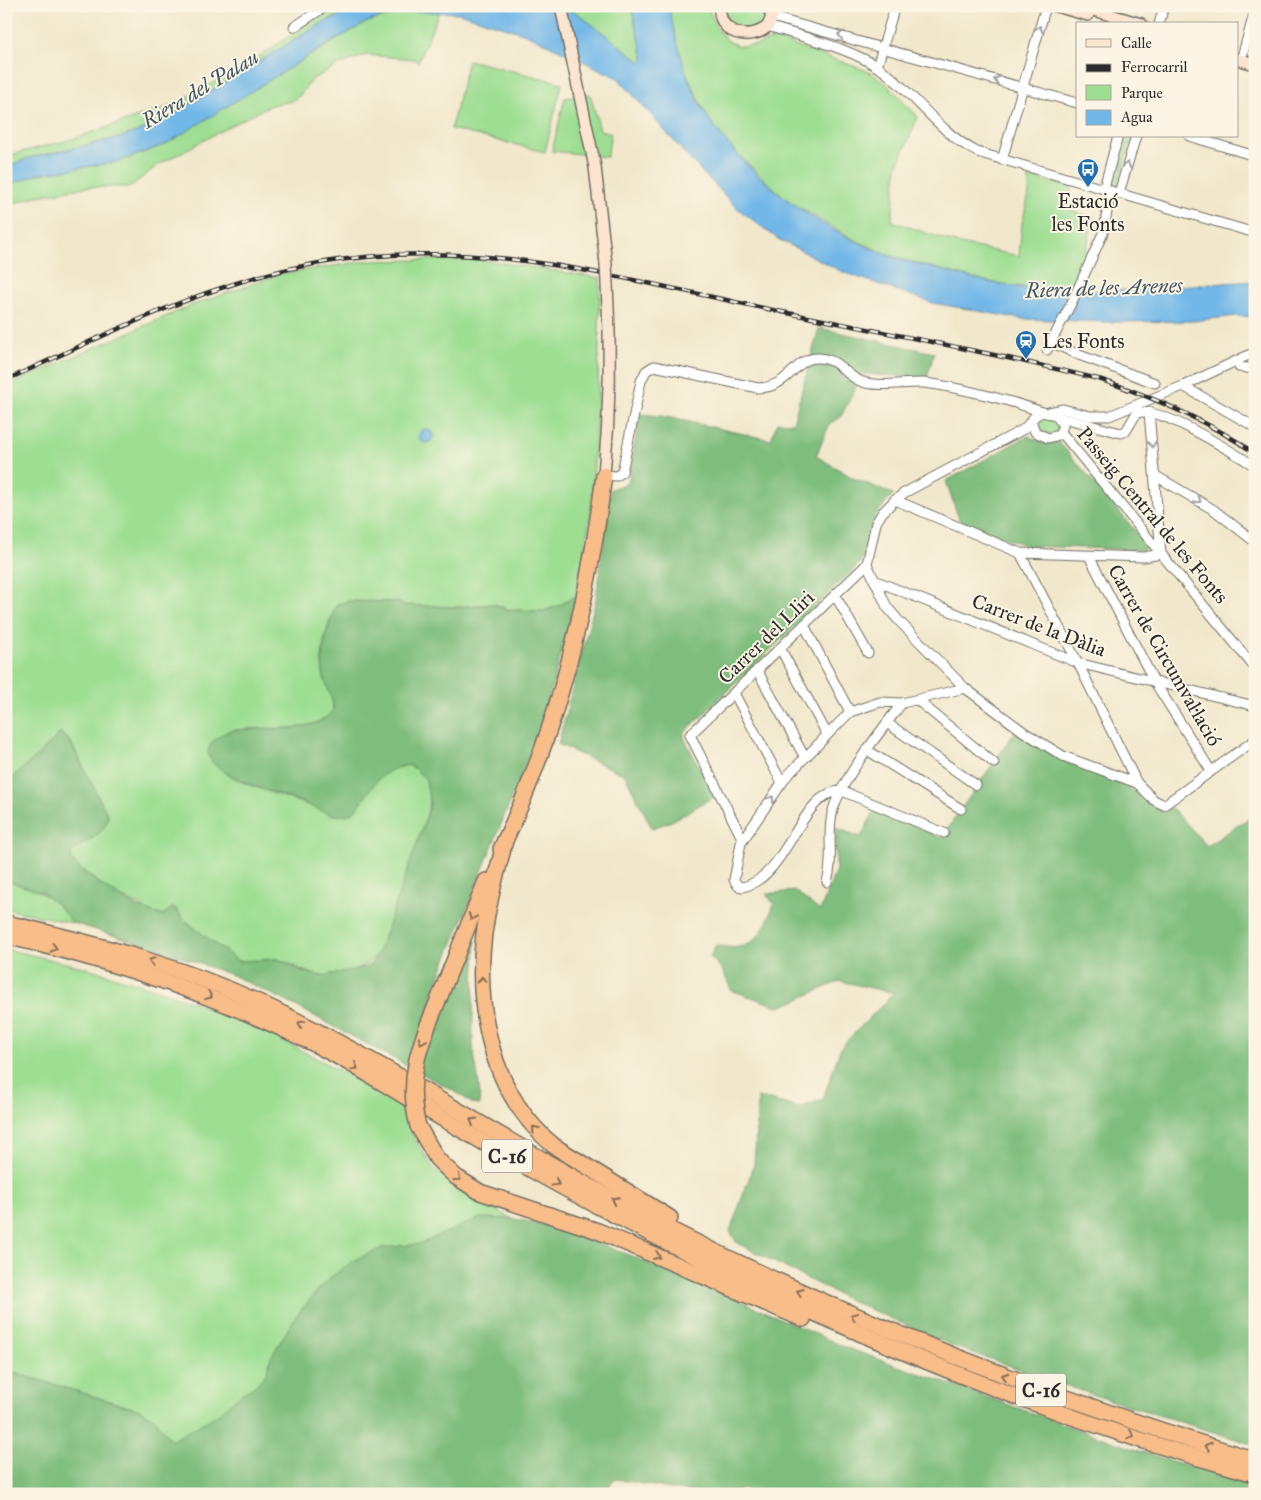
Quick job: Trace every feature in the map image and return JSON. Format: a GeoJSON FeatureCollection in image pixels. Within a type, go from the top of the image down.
{"type":"FeatureCollection","features":[{"type":"Feature","properties":{"kind":"highway"},"geometry":{"type":"LineString","coordinates":[[604,475],[589,580],[568,672],[539,758],[420,1045],[413,1076],[413,1098],[418,1126],[437,1159],[456,1177],[480,1192],[598,1231],[889,1355],[960,1380],[1004,1391]]}},
{"type":"Feature","properties":{"kind":"highway"},"geometry":{"type":"LineString","coordinates":[[505,840],[490,896],[483,947],[482,979],[484,1009],[493,1058],[511,1098],[539,1134],[554,1146],[631,1196],[733,1253],[768,1277]]}},
{"type":"Feature","properties":{"kind":"highway","name":"C-16"},"geometry":{"type":"LineString","coordinates":[[6,923],[87,942],[170,967],[271,1008],[398,1076],[598,1192],[768,1277],[859,1318],[974,1365],[1086,1406],[1255,1460]]}},
{"type":"Feature","properties":{"kind":"highway","name":"C-16"},"geometry":{"type":"LineString","coordinates":[[6,936],[80,954],[170,981],[308,1040],[508,1157],[674,1246],[809,1310],[1004,1391],[1160,1445],[1255,1474]]}},
{"type":"Feature","properties":{"kind":"main road"},"geometry":{"type":"LineString","coordinates":[[561,6],[584,105],[595,167],[606,264],[610,342],[610,390],[604,475]]}},
{"type":"Feature","properties":{"kind":"main road"},"geometry":{"type":"LineString","coordinates":[[1056,6],[1109,22]]}},
{"type":"Feature","properties":{"kind":"main road"},"geometry":{"type":"LineString","coordinates":[[1080,6],[1134,22]]}},
{"type":"Feature","properties":{"kind":"main road"},"geometry":{"type":"LineString","coordinates":[[718,9],[726,26],[739,34],[752,35],[769,16]]}},
{"type":"Feature","properties":{"kind":"main road"},"geometry":{"type":"LineString","coordinates":[[1239,54],[1255,56]]}},
{"type":"Feature","properties":{"kind":"main road"},"geometry":{"type":"LineString","coordinates":[[1239,54],[1255,64]]}},
{"type":"Feature","properties":{"kind":"street"},"geometry":{"type":"LineString","coordinates":[[294,27],[326,6]]}},
{"type":"Feature","properties":{"kind":"street"},"geometry":{"type":"LineString","coordinates":[[878,66],[895,6]]}},
{"type":"Feature","properties":{"kind":"street"},"geometry":{"type":"LineString","coordinates":[[1002,160],[1046,6]]}},
{"type":"Feature","properties":{"kind":"street"},"geometry":{"type":"LineString","coordinates":[[1160,22],[1164,6]]}},
{"type":"Feature","properties":{"kind":"street"},"geometry":{"type":"LineString","coordinates":[[1239,54],[1255,11]]}},
{"type":"Feature","properties":{"kind":"street"},"geometry":{"type":"LineString","coordinates":[[769,16],[1076,103]]}},
{"type":"Feature","properties":{"kind":"street"},"geometry":{"type":"LineString","coordinates":[[769,16],[878,66],[956,140],[977,152],[1255,233]]}},
{"type":"Feature","properties":{"kind":"street"},"geometry":{"type":"LineString","coordinates":[[1118,138],[1112,191],[1103,234],[1072,302],[1050,344],[1155,383]]}},
{"type":"Feature","properties":{"kind":"street"},"geometry":{"type":"LineString","coordinates":[[1112,191],[1135,138]]}},
{"type":"Feature","properties":{"kind":"street"},"geometry":{"type":"LineString","coordinates":[[1196,138],[1255,156]]}},
{"type":"Feature","properties":{"kind":"street"},"geometry":{"type":"LineString","coordinates":[[1059,417],[1063,426],[1061,432],[1052,438],[1041,436],[1033,429],[1032,423],[1035,416],[1046,412],[1062,409],[1090,416],[1110,416],[1252,357]]}},
{"type":"Feature","properties":{"kind":"street"},"geometry":{"type":"LineString","coordinates":[[604,475],[617,476],[622,472],[641,381],[650,368],[659,366],[758,388],[766,388],[785,380],[806,360],[818,358],[835,362],[855,378],[866,383],[923,383],[1023,404],[1059,417],[1121,433],[1126,431],[1136,414],[1140,411],[1149,412],[1178,422],[1255,466]]}},
{"type":"Feature","properties":{"kind":"street"},"geometry":{"type":"LineString","coordinates":[[1239,367],[1255,368]]}},
{"type":"Feature","properties":{"kind":"street"},"geometry":{"type":"LineString","coordinates":[[1183,386],[1255,427]]}},
{"type":"Feature","properties":{"kind":"street"},"geometry":{"type":"LineString","coordinates":[[895,500],[1020,553],[1144,557],[1161,554],[1156,476],[1149,412]]}},
{"type":"Feature","properties":{"kind":"street"},"geometry":{"type":"LineString","coordinates":[[1032,423],[904,493],[895,500],[882,513],[876,523],[867,564],[887,606],[899,621],[966,688],[1024,732],[1063,756],[1136,783]]}},
{"type":"Feature","properties":{"kind":"street","name":"Passeig Central de les Fonts"},"geometry":{"type":"LineString","coordinates":[[1061,432],[1255,668]]}},
{"type":"Feature","properties":{"kind":"street"},"geometry":{"type":"LineString","coordinates":[[1156,476],[1214,510],[1255,542]]}},
{"type":"Feature","properties":{"kind":"street"},"geometry":{"type":"LineString","coordinates":[[1020,553],[1078,663],[1136,783],[1154,800],[1164,805],[1255,740]]}},
{"type":"Feature","properties":{"kind":"street","name":"Carrer de Circumval·lació"},"geometry":{"type":"LineString","coordinates":[[1089,556],[1154,681],[1211,771]]}},
{"type":"Feature","properties":{"kind":"street","name":"Carrer del Lliri"},"geometry":{"type":"LineString","coordinates":[[743,840],[690,736],[867,564]]}},
{"type":"Feature","properties":{"kind":"street","name":"Carrer de la Dàlia"},"geometry":{"type":"LineString","coordinates":[[874,580],[1078,663],[1255,706]]}},
{"type":"Feature","properties":{"kind":"street"},"geometry":{"type":"LineString","coordinates":[[835,595],[868,653]]}},
{"type":"Feature","properties":{"kind":"street"},"geometry":{"type":"LineString","coordinates":[[804,625],[850,712]]}},
{"type":"Feature","properties":{"kind":"street"},"geometry":{"type":"LineString","coordinates":[[780,648],[827,734]]}},
{"type":"Feature","properties":{"kind":"street"},"geometry":{"type":"LineString","coordinates":[[758,670],[804,756]]}},
{"type":"Feature","properties":{"kind":"street"},"geometry":{"type":"LineString","coordinates":[[944,833],[842,791],[831,792],[818,800],[776,863],[757,881],[743,887],[736,884],[734,880],[743,840],[782,783],[804,756],[850,712],[880,702],[902,703],[966,688]]}},
{"type":"Feature","properties":{"kind":"street"},"geometry":{"type":"LineString","coordinates":[[734,693],[782,783]]}},
{"type":"Feature","properties":{"kind":"street"},"geometry":{"type":"LineString","coordinates":[[917,700],[994,763]]}},
{"type":"Feature","properties":{"kind":"street"},"geometry":{"type":"LineString","coordinates":[[828,882],[832,857],[830,826],[832,812],[842,791],[867,750],[902,703]]}},
{"type":"Feature","properties":{"kind":"street"},"geometry":{"type":"LineString","coordinates":[[887,723],[976,785]]}},
{"type":"Feature","properties":{"kind":"street"},"geometry":{"type":"LineString","coordinates":[[867,750],[961,809]]}},
{"type":"Feature","properties":{"kind":"green space"},"geometry":{"type":"Polygon","coordinates":[[[349,6],[368,6],[325,21],[155,125],[122,137],[29,158],[6,167],[6,156],[69,140],[168,107],[245,66],[321,15],[349,6]]]}},
{"type":"Feature","properties":{"kind":"green space"},"geometry":{"type":"Polygon","coordinates":[[[556,6],[631,6],[644,59],[641,62],[590,23],[556,6]]]}},
{"type":"Feature","properties":{"kind":"green space"},"geometry":{"type":"Polygon","coordinates":[[[668,6],[707,6],[717,29],[728,41],[738,46],[757,45],[775,39],[865,70],[880,79],[893,91],[918,117],[897,167],[892,221],[955,243],[1019,256],[1022,224],[1029,194],[1029,177],[1072,187],[1066,209],[1094,218],[1082,264],[1072,290],[1011,286],[975,279],[891,256],[851,238],[787,200],[734,151],[708,118],[681,62],[668,6]]]}},
{"type":"Feature","properties":{"kind":"green space"},"geometry":{"type":"Polygon","coordinates":[[[725,6],[763,6],[766,10],[767,21],[753,31],[742,28],[730,21],[727,17],[725,6]]]}},
{"type":"Feature","properties":{"kind":"green space"},"geometry":{"type":"Polygon","coordinates":[[[406,11],[439,12],[418,62],[414,59],[366,55],[339,65],[312,79],[300,95],[292,101],[271,105],[158,165],[130,187],[86,187],[33,197],[6,206],[6,186],[38,174],[118,162],[161,146],[364,23],[406,11]]]}},
{"type":"Feature","properties":{"kind":"green space"},"geometry":{"type":"Polygon","coordinates":[[[468,60],[562,83],[545,152],[451,129],[468,60]]]}},
{"type":"Feature","properties":{"kind":"green space"},"geometry":{"type":"Polygon","coordinates":[[[590,94],[600,130],[611,134],[607,157],[552,151],[565,98],[590,94]]]}},
{"type":"Feature","properties":{"kind":"green space"},"geometry":{"type":"Polygon","coordinates":[[[1120,138],[1131,138],[1117,188],[1107,185],[1120,138]]]}},
{"type":"Feature","properties":{"kind":"green space"},"geometry":{"type":"Polygon","coordinates":[[[479,259],[600,278],[598,394],[591,512],[576,596],[558,606],[543,611],[507,609],[494,604],[453,607],[403,605],[397,602],[350,601],[337,604],[324,640],[322,659],[322,668],[333,711],[320,721],[304,726],[238,730],[223,735],[210,745],[227,774],[244,783],[333,814],[352,813],[377,779],[391,769],[408,765],[414,768],[426,780],[430,793],[427,817],[379,951],[368,963],[360,968],[341,974],[323,976],[315,975],[276,959],[238,961],[204,937],[174,907],[163,915],[150,913],[140,905],[117,896],[75,865],[71,859],[71,852],[102,829],[108,816],[70,741],[60,733],[30,764],[6,782],[6,386],[190,306],[280,274],[366,261],[479,259]]]}},
{"type":"Feature","properties":{"kind":"green space"},"geometry":{"type":"Polygon","coordinates":[[[819,328],[934,353],[927,378],[863,374],[840,418],[830,423],[816,456],[855,479],[893,494],[875,516],[863,557],[858,565],[684,733],[684,738],[715,796],[672,821],[652,828],[625,775],[558,744],[596,599],[611,489],[628,483],[640,414],[662,416],[771,440],[777,422],[793,423],[819,328]]]}},
{"type":"Feature","properties":{"kind":"green space"},"geometry":{"type":"Polygon","coordinates":[[[1043,416],[1056,420],[1059,426],[1056,432],[1049,434],[1038,429],[1036,423],[1043,416]]]}},
{"type":"Feature","properties":{"kind":"green space"},"geometry":{"type":"Polygon","coordinates":[[[1028,436],[1046,444],[1059,442],[1145,542],[1146,547],[1142,550],[1028,546],[960,522],[946,481],[1028,436]]]}},
{"type":"Feature","properties":{"kind":"green space"},"geometry":{"type":"Polygon","coordinates":[[[576,596],[543,721],[432,994],[436,1001],[470,944],[476,940],[473,1044],[480,1097],[479,1105],[473,1104],[456,1092],[294,1005],[232,975],[150,946],[73,923],[59,906],[42,892],[6,881],[6,782],[39,755],[60,733],[70,741],[108,816],[106,823],[99,833],[71,852],[71,859],[88,875],[114,893],[154,913],[163,915],[173,907],[185,921],[238,961],[278,959],[302,971],[322,976],[366,967],[372,963],[379,951],[430,806],[426,780],[414,768],[408,765],[394,769],[376,782],[353,812],[340,816],[235,778],[219,768],[210,758],[209,747],[221,735],[229,731],[296,728],[316,723],[333,711],[322,668],[322,659],[327,630],[337,604],[350,601],[397,602],[403,605],[453,607],[494,604],[507,610],[543,611],[558,606],[576,596]]]}},
{"type":"Feature","properties":{"kind":"green space"},"geometry":{"type":"Polygon","coordinates":[[[1015,732],[1064,761],[1125,785],[1159,811],[1172,808],[1207,846],[1255,814],[1255,1445],[1091,1394],[953,1346],[847,1299],[737,1243],[730,1231],[754,1165],[758,1097],[800,1108],[823,1099],[841,1047],[894,993],[840,981],[780,1007],[731,990],[722,969],[710,957],[716,945],[739,947],[755,940],[766,924],[774,904],[766,894],[795,891],[820,911],[836,870],[836,828],[861,837],[876,808],[941,838],[1015,732]]]}},
{"type":"Feature","properties":{"kind":"green space"},"geometry":{"type":"Polygon","coordinates":[[[6,881],[27,887],[44,895],[58,906],[73,923],[6,909],[6,881]]]}},
{"type":"Feature","properties":{"kind":"green space"},"geometry":{"type":"Polygon","coordinates":[[[6,949],[87,968],[151,988],[214,1009],[278,1038],[400,1103],[415,1139],[433,1168],[477,1201],[529,1227],[266,1385],[171,1446],[6,1375],[6,949]]]}},
{"type":"Feature","properties":{"kind":"green space"},"geometry":{"type":"Polygon","coordinates":[[[480,1218],[515,1219],[563,1229],[716,1290],[847,1348],[1151,1455],[1255,1485],[1255,1494],[750,1494],[744,1488],[730,1491],[698,1492],[616,1479],[607,1488],[581,1494],[6,1494],[6,1370],[143,1411],[156,1420],[171,1441],[217,1415],[241,1394],[255,1386],[266,1374],[271,1357],[296,1316],[327,1280],[353,1261],[382,1248],[419,1244],[480,1218]]]}},
{"type":"Feature","properties":{"kind":"water"},"geometry":{"type":"Polygon","coordinates":[[[368,6],[556,6],[577,13],[641,62],[644,59],[631,6],[668,6],[679,50],[694,92],[709,119],[726,142],[767,183],[789,201],[838,232],[902,260],[980,280],[1021,287],[1048,290],[1100,291],[1255,281],[1255,317],[1236,316],[1194,321],[1110,322],[1023,319],[933,303],[843,272],[778,239],[737,208],[689,158],[618,78],[526,34],[459,13],[406,11],[369,21],[166,144],[118,162],[38,174],[6,186],[6,167],[29,158],[122,137],[155,125],[326,21],[368,6]]]}},
{"type":"Feature","properties":{"kind":"water"},"geometry":{"type":"Polygon","coordinates":[[[423,429],[429,429],[433,436],[429,443],[423,443],[419,439],[419,433],[423,429]]]}},
{"type":"Feature","properties":{"kind":"railway"},"geometry":{"type":"LineString","coordinates":[[6,380],[157,312],[195,297],[274,273],[314,264],[372,256],[429,254],[485,257],[595,272],[975,351],[1102,380],[1142,394],[1181,411],[1237,441],[1255,453]]}},
{"type":"Feature","properties":{"kind":"place","name":"Estació les Fonts"},"geometry":{"type":"Point","coordinates":[1088,188]}},
{"type":"Feature","properties":{"kind":"place","name":"Les Fonts"},"geometry":{"type":"Point","coordinates":[1026,360]}},
{"type":"Feature","properties":{"kind":"water label","name":"Riera del Palau"},"geometry":{"type":"Point","coordinates":[200,89]}},
{"type":"Feature","properties":{"kind":"water label","name":"Riera de les Arenes"},"geometry":{"type":"Point","coordinates":[1104,288]}}]}
